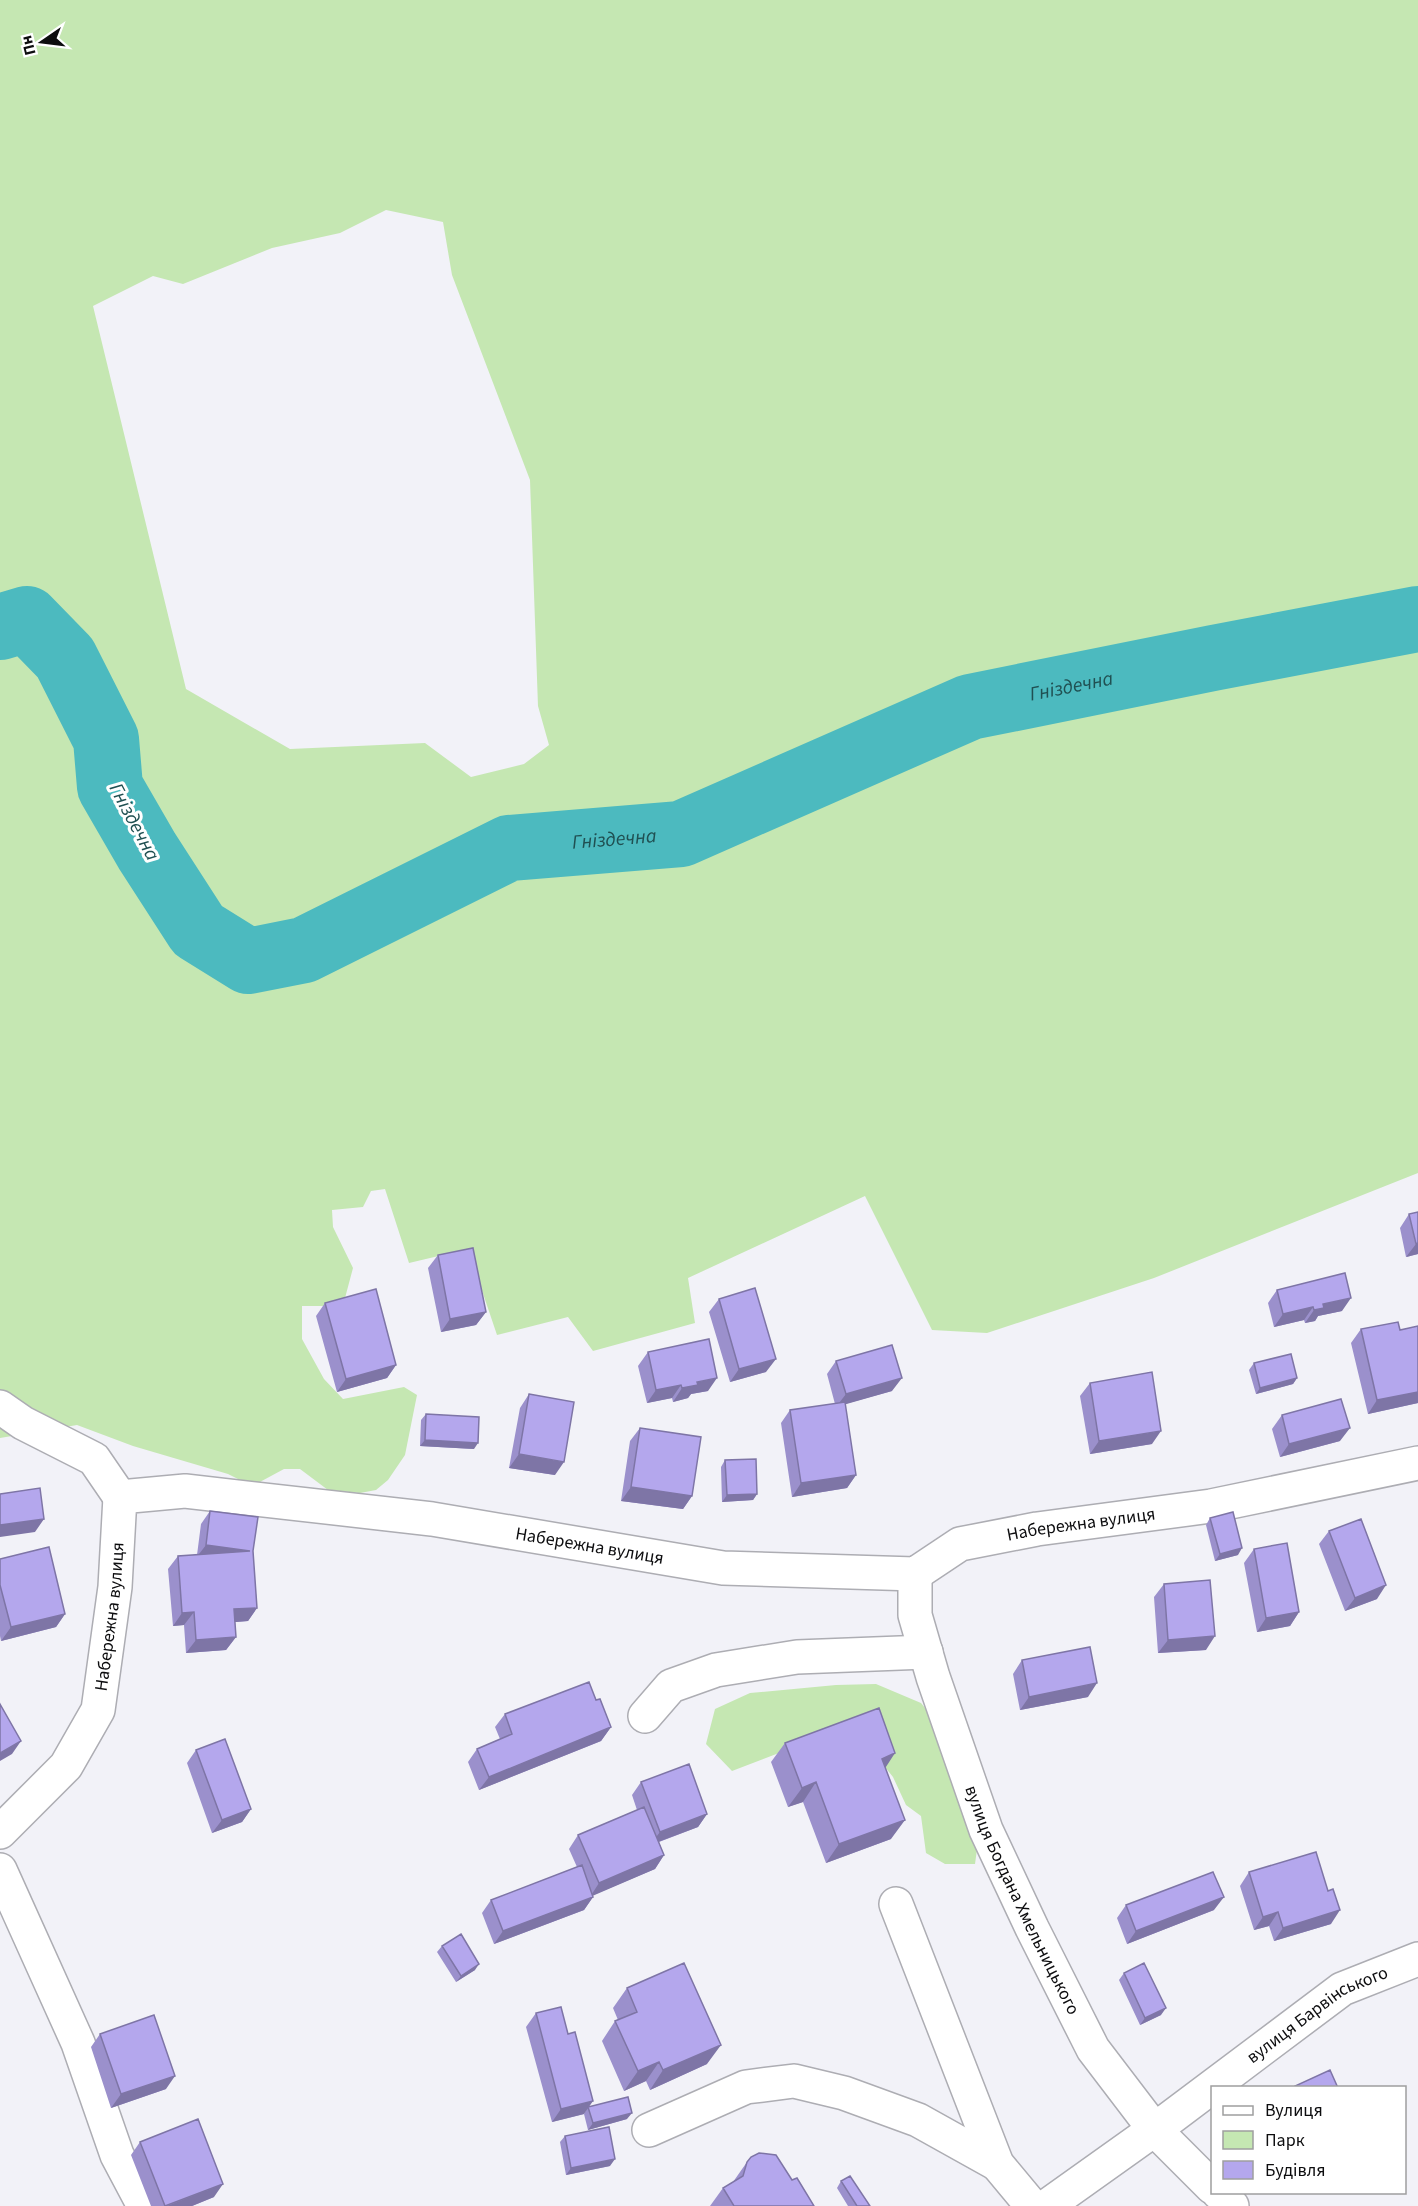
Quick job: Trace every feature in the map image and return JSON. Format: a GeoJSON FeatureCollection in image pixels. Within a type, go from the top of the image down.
{"type":"FeatureCollection","features":[{"type":"Feature","properties":{"kind":"street"},"geometry":{"type":"LineString","coordinates":[[0,1407],[23,1423],[93,1459],[120,1497]]}},
{"type":"Feature","properties":{"kind":"street","name":"Набережна вулиця"},"geometry":{"type":"LineString","coordinates":[[0,1832],[66,1766],[98,1710],[115,1587],[120,1497],[184,1491],[432,1519],[723,1568],[915,1574],[960,1544],[1037,1529],[1211,1506],[1418,1463]]}},
{"type":"Feature","properties":{"kind":"street","name":"вулиця Богдана Хмельницького"},"geometry":{"type":"LineString","coordinates":[[915,1574],[915,1615],[986,1830],[1092,2049],[1154,2129],[1211,2186]]}},
{"type":"Feature","properties":{"kind":"street"},"geometry":{"type":"LineString","coordinates":[[645,1716],[671,1686],[716,1670],[797,1658],[926,1652]]}},
{"type":"Feature","properties":{"kind":"street"},"geometry":{"type":"LineString","coordinates":[[0,1870],[78,2043],[117,2155],[144,2206]]}},
{"type":"Feature","properties":{"kind":"street"},"geometry":{"type":"LineString","coordinates":[[896,1904],[998,2164],[1032,2206]]}},
{"type":"Feature","properties":{"kind":"street","name":"вулиця Барвінського"},"geometry":{"type":"LineString","coordinates":[[1212,2086],[1342,1989],[1418,1959]]}},
{"type":"Feature","properties":{"kind":"street"},"geometry":{"type":"LineString","coordinates":[[649,2130],[746,2087],[794,2081],[844,2093],[918,2120],[998,2164]]}},
{"type":"Feature","properties":{"kind":"street","name":"вулиця Барвінського"},"geometry":{"type":"LineString","coordinates":[[1047,2206],[1211,2087]]}},
{"type":"Feature","properties":{"kind":"street"},"geometry":{"type":"LineString","coordinates":[[1219,2194],[1232,2206]]}},
{"type":"Feature","properties":{"kind":"green space"},"geometry":{"type":"Polygon","coordinates":[[[0,0],[1418,0],[1418,1173],[1154,1278],[987,1333],[932,1330],[865,1196],[688,1278],[695,1323],[593,1351],[568,1317],[497,1335],[468,1249],[409,1263],[385,1189],[371,1191],[363,1207],[332,1210],[333,1227],[353,1268],[345,1298],[331,1306],[302,1306],[302,1339],[324,1379],[343,1399],[404,1387],[417,1395],[405,1455],[388,1480],[376,1490],[360,1493],[328,1490],[300,1469],[284,1469],[258,1483],[242,1481],[228,1474],[133,1446],[77,1425],[0,1438],[0,0]],[[386,210],[340,233],[272,248],[183,284],[153,276],[93,306],[186,689],[290,749],[425,743],[471,777],[524,764],[549,745],[538,706],[530,480],[452,275],[443,222],[386,210]]]}},
{"type":"Feature","properties":{"kind":"green space"},"geometry":{"type":"Polygon","coordinates":[[[876,1684],[921,1703],[972,1767],[978,1842],[975,1864],[945,1864],[926,1853],[921,1816],[906,1805],[893,1777],[857,1723],[732,1771],[706,1744],[715,1709],[750,1693],[836,1685],[876,1684]]]}},
{"type":"Feature","properties":{"kind":"building"},"geometry":{"type":"Polygon","coordinates":[[[1418,1212],[1418,1243],[1416,1244],[1409,1214],[1418,1212]]]}},
{"type":"Feature","properties":{"kind":"building"},"geometry":{"type":"Polygon","coordinates":[[[473,1248],[486,1312],[450,1319],[438,1255],[473,1248]]]}},
{"type":"Feature","properties":{"kind":"building"},"geometry":{"type":"Polygon","coordinates":[[[1345,1273],[1351,1298],[1323,1304],[1324,1308],[1314,1310],[1313,1307],[1283,1314],[1277,1290],[1345,1273]]]}},
{"type":"Feature","properties":{"kind":"building"},"geometry":{"type":"Polygon","coordinates":[[[755,1288],[776,1359],[739,1369],[719,1299],[755,1288]]]}},
{"type":"Feature","properties":{"kind":"building"},"geometry":{"type":"Polygon","coordinates":[[[376,1289],[396,1365],[346,1379],[325,1303],[376,1289]]]}},
{"type":"Feature","properties":{"kind":"building"},"geometry":{"type":"Polygon","coordinates":[[[1398,1322],[1400,1330],[1418,1326],[1418,1392],[1377,1400],[1361,1329],[1398,1322]]]}},
{"type":"Feature","properties":{"kind":"building"},"geometry":{"type":"Polygon","coordinates":[[[709,1339],[717,1378],[697,1382],[698,1385],[682,1388],[681,1385],[656,1390],[648,1352],[709,1339]]]}},
{"type":"Feature","properties":{"kind":"building"},"geometry":{"type":"Polygon","coordinates":[[[892,1345],[902,1378],[846,1394],[836,1361],[892,1345]]]}},
{"type":"Feature","properties":{"kind":"building"},"geometry":{"type":"Polygon","coordinates":[[[1291,1354],[1297,1378],[1260,1388],[1254,1363],[1291,1354]]]}},
{"type":"Feature","properties":{"kind":"building"},"geometry":{"type":"Polygon","coordinates":[[[1152,1372],[1161,1431],[1099,1441],[1090,1383],[1152,1372]]]}},
{"type":"Feature","properties":{"kind":"building"},"geometry":{"type":"Polygon","coordinates":[[[529,1394],[574,1402],[564,1462],[519,1454],[529,1394]]]}},
{"type":"Feature","properties":{"kind":"building"},"geometry":{"type":"Polygon","coordinates":[[[1341,1399],[1350,1428],[1289,1444],[1282,1415],[1341,1399]]]}},
{"type":"Feature","properties":{"kind":"building"},"geometry":{"type":"Polygon","coordinates":[[[845,1402],[856,1475],[801,1483],[790,1410],[845,1402]]]}},
{"type":"Feature","properties":{"kind":"building"},"geometry":{"type":"Polygon","coordinates":[[[426,1414],[479,1417],[478,1443],[425,1440],[426,1414]]]}},
{"type":"Feature","properties":{"kind":"building"},"geometry":{"type":"Polygon","coordinates":[[[640,1428],[701,1437],[692,1496],[631,1487],[640,1428]]]}},
{"type":"Feature","properties":{"kind":"building"},"geometry":{"type":"Polygon","coordinates":[[[756,1459],[757,1494],[727,1495],[725,1460],[756,1459]]]}},
{"type":"Feature","properties":{"kind":"building"},"geometry":{"type":"Polygon","coordinates":[[[40,1488],[44,1519],[0,1525],[0,1494],[40,1488]]]}},
{"type":"Feature","properties":{"kind":"building"},"geometry":{"type":"Polygon","coordinates":[[[210,1511],[258,1517],[253,1551],[257,1608],[234,1609],[236,1637],[196,1640],[194,1612],[182,1613],[178,1556],[250,1551],[206,1545],[210,1511]]]}},
{"type":"Feature","properties":{"kind":"building"},"geometry":{"type":"Polygon","coordinates":[[[1233,1512],[1242,1548],[1220,1554],[1210,1518],[1233,1512]]]}},
{"type":"Feature","properties":{"kind":"building"},"geometry":{"type":"Polygon","coordinates":[[[1361,1519],[1386,1585],[1355,1598],[1329,1531],[1361,1519]]]}},
{"type":"Feature","properties":{"kind":"building"},"geometry":{"type":"Polygon","coordinates":[[[1287,1543],[1299,1612],[1266,1618],[1254,1549],[1287,1543]]]}},
{"type":"Feature","properties":{"kind":"building"},"geometry":{"type":"Polygon","coordinates":[[[49,1547],[65,1614],[11,1627],[0,1585],[0,1559],[49,1547]]]}},
{"type":"Feature","properties":{"kind":"building"},"geometry":{"type":"Polygon","coordinates":[[[1210,1580],[1215,1636],[1168,1640],[1164,1584],[1210,1580]]]}},
{"type":"Feature","properties":{"kind":"building"},"geometry":{"type":"Polygon","coordinates":[[[1090,1647],[1097,1683],[1029,1697],[1022,1660],[1090,1647]]]}},
{"type":"Feature","properties":{"kind":"building"},"geometry":{"type":"Polygon","coordinates":[[[589,1682],[596,1700],[600,1699],[611,1727],[489,1777],[477,1749],[512,1734],[505,1714],[589,1682]]]}},
{"type":"Feature","properties":{"kind":"building"},"geometry":{"type":"Polygon","coordinates":[[[0,1704],[21,1741],[0,1753],[0,1704]]]}},
{"type":"Feature","properties":{"kind":"building"},"geometry":{"type":"Polygon","coordinates":[[[879,1708],[895,1753],[882,1759],[905,1820],[839,1844],[816,1782],[802,1788],[785,1743],[879,1708]]]}},
{"type":"Feature","properties":{"kind":"building"},"geometry":{"type":"Polygon","coordinates":[[[225,1739],[251,1809],[222,1820],[196,1750],[225,1739]]]}},
{"type":"Feature","properties":{"kind":"building"},"geometry":{"type":"Polygon","coordinates":[[[689,1764],[707,1814],[660,1832],[641,1782],[689,1764]]]}},
{"type":"Feature","properties":{"kind":"building"},"geometry":{"type":"Polygon","coordinates":[[[644,1807],[664,1855],[599,1883],[578,1835],[644,1807]]]}},
{"type":"Feature","properties":{"kind":"building"},"geometry":{"type":"Polygon","coordinates":[[[1316,1852],[1328,1891],[1333,1889],[1340,1910],[1283,1928],[1278,1912],[1263,1917],[1249,1872],[1316,1852]]]}},
{"type":"Feature","properties":{"kind":"building"},"geometry":{"type":"Polygon","coordinates":[[[582,1865],[593,1897],[503,1931],[491,1900],[582,1865]]]}},
{"type":"Feature","properties":{"kind":"building"},"geometry":{"type":"Polygon","coordinates":[[[1213,1872],[1224,1897],[1136,1931],[1126,1905],[1213,1872]]]}},
{"type":"Feature","properties":{"kind":"building"},"geometry":{"type":"Polygon","coordinates":[[[461,1934],[479,1964],[461,1976],[442,1946],[461,1934]]]}},
{"type":"Feature","properties":{"kind":"building"},"geometry":{"type":"Polygon","coordinates":[[[684,1963],[721,2045],[663,2070],[659,2062],[638,2071],[615,2021],[637,2012],[627,1988],[684,1963]]]}},
{"type":"Feature","properties":{"kind":"building"},"geometry":{"type":"Polygon","coordinates":[[[1144,1963],[1166,2008],[1145,2018],[1124,1973],[1144,1963]]]}},
{"type":"Feature","properties":{"kind":"building"},"geometry":{"type":"Polygon","coordinates":[[[561,2007],[568,2034],[575,2032],[593,2101],[561,2109],[536,2013],[561,2007]]]}},
{"type":"Feature","properties":{"kind":"building"},"geometry":{"type":"Polygon","coordinates":[[[154,2015],[175,2076],[121,2094],[100,2034],[154,2015]]]}},
{"type":"Feature","properties":{"kind":"building"},"geometry":{"type":"Polygon","coordinates":[[[1330,2070],[1337,2086],[1295,2086],[1330,2070]]]}},
{"type":"Feature","properties":{"kind":"building"},"geometry":{"type":"Polygon","coordinates":[[[628,2097],[632,2113],[593,2123],[588,2107],[628,2097]]]}},
{"type":"Feature","properties":{"kind":"building"},"geometry":{"type":"Polygon","coordinates":[[[198,2119],[223,2184],[165,2206],[140,2142],[198,2119]]]}},
{"type":"Feature","properties":{"kind":"building"},"geometry":{"type":"Polygon","coordinates":[[[609,2127],[615,2159],[571,2168],[565,2136],[609,2127]]]}},
{"type":"Feature","properties":{"kind":"building"},"geometry":{"type":"Polygon","coordinates":[[[759,2153],[776,2155],[792,2180],[797,2178],[814,2206],[734,2206],[723,2188],[743,2176],[747,2162],[759,2153]]]}},
{"type":"Feature","properties":{"kind":"building"},"geometry":{"type":"Polygon","coordinates":[[[850,2176],[870,2206],[857,2206],[841,2181],[850,2176]]]}},
{"type":"Feature","properties":{"kind":"waterway","name":"Гніздечна"},"geometry":{"type":"LineString","coordinates":[[0,627],[27,619],[65,658],[106,739],[110,787],[147,851],[198,930],[248,961],[304,950],[509,848],[681,834],[970,707],[1418,619]]}}]}
